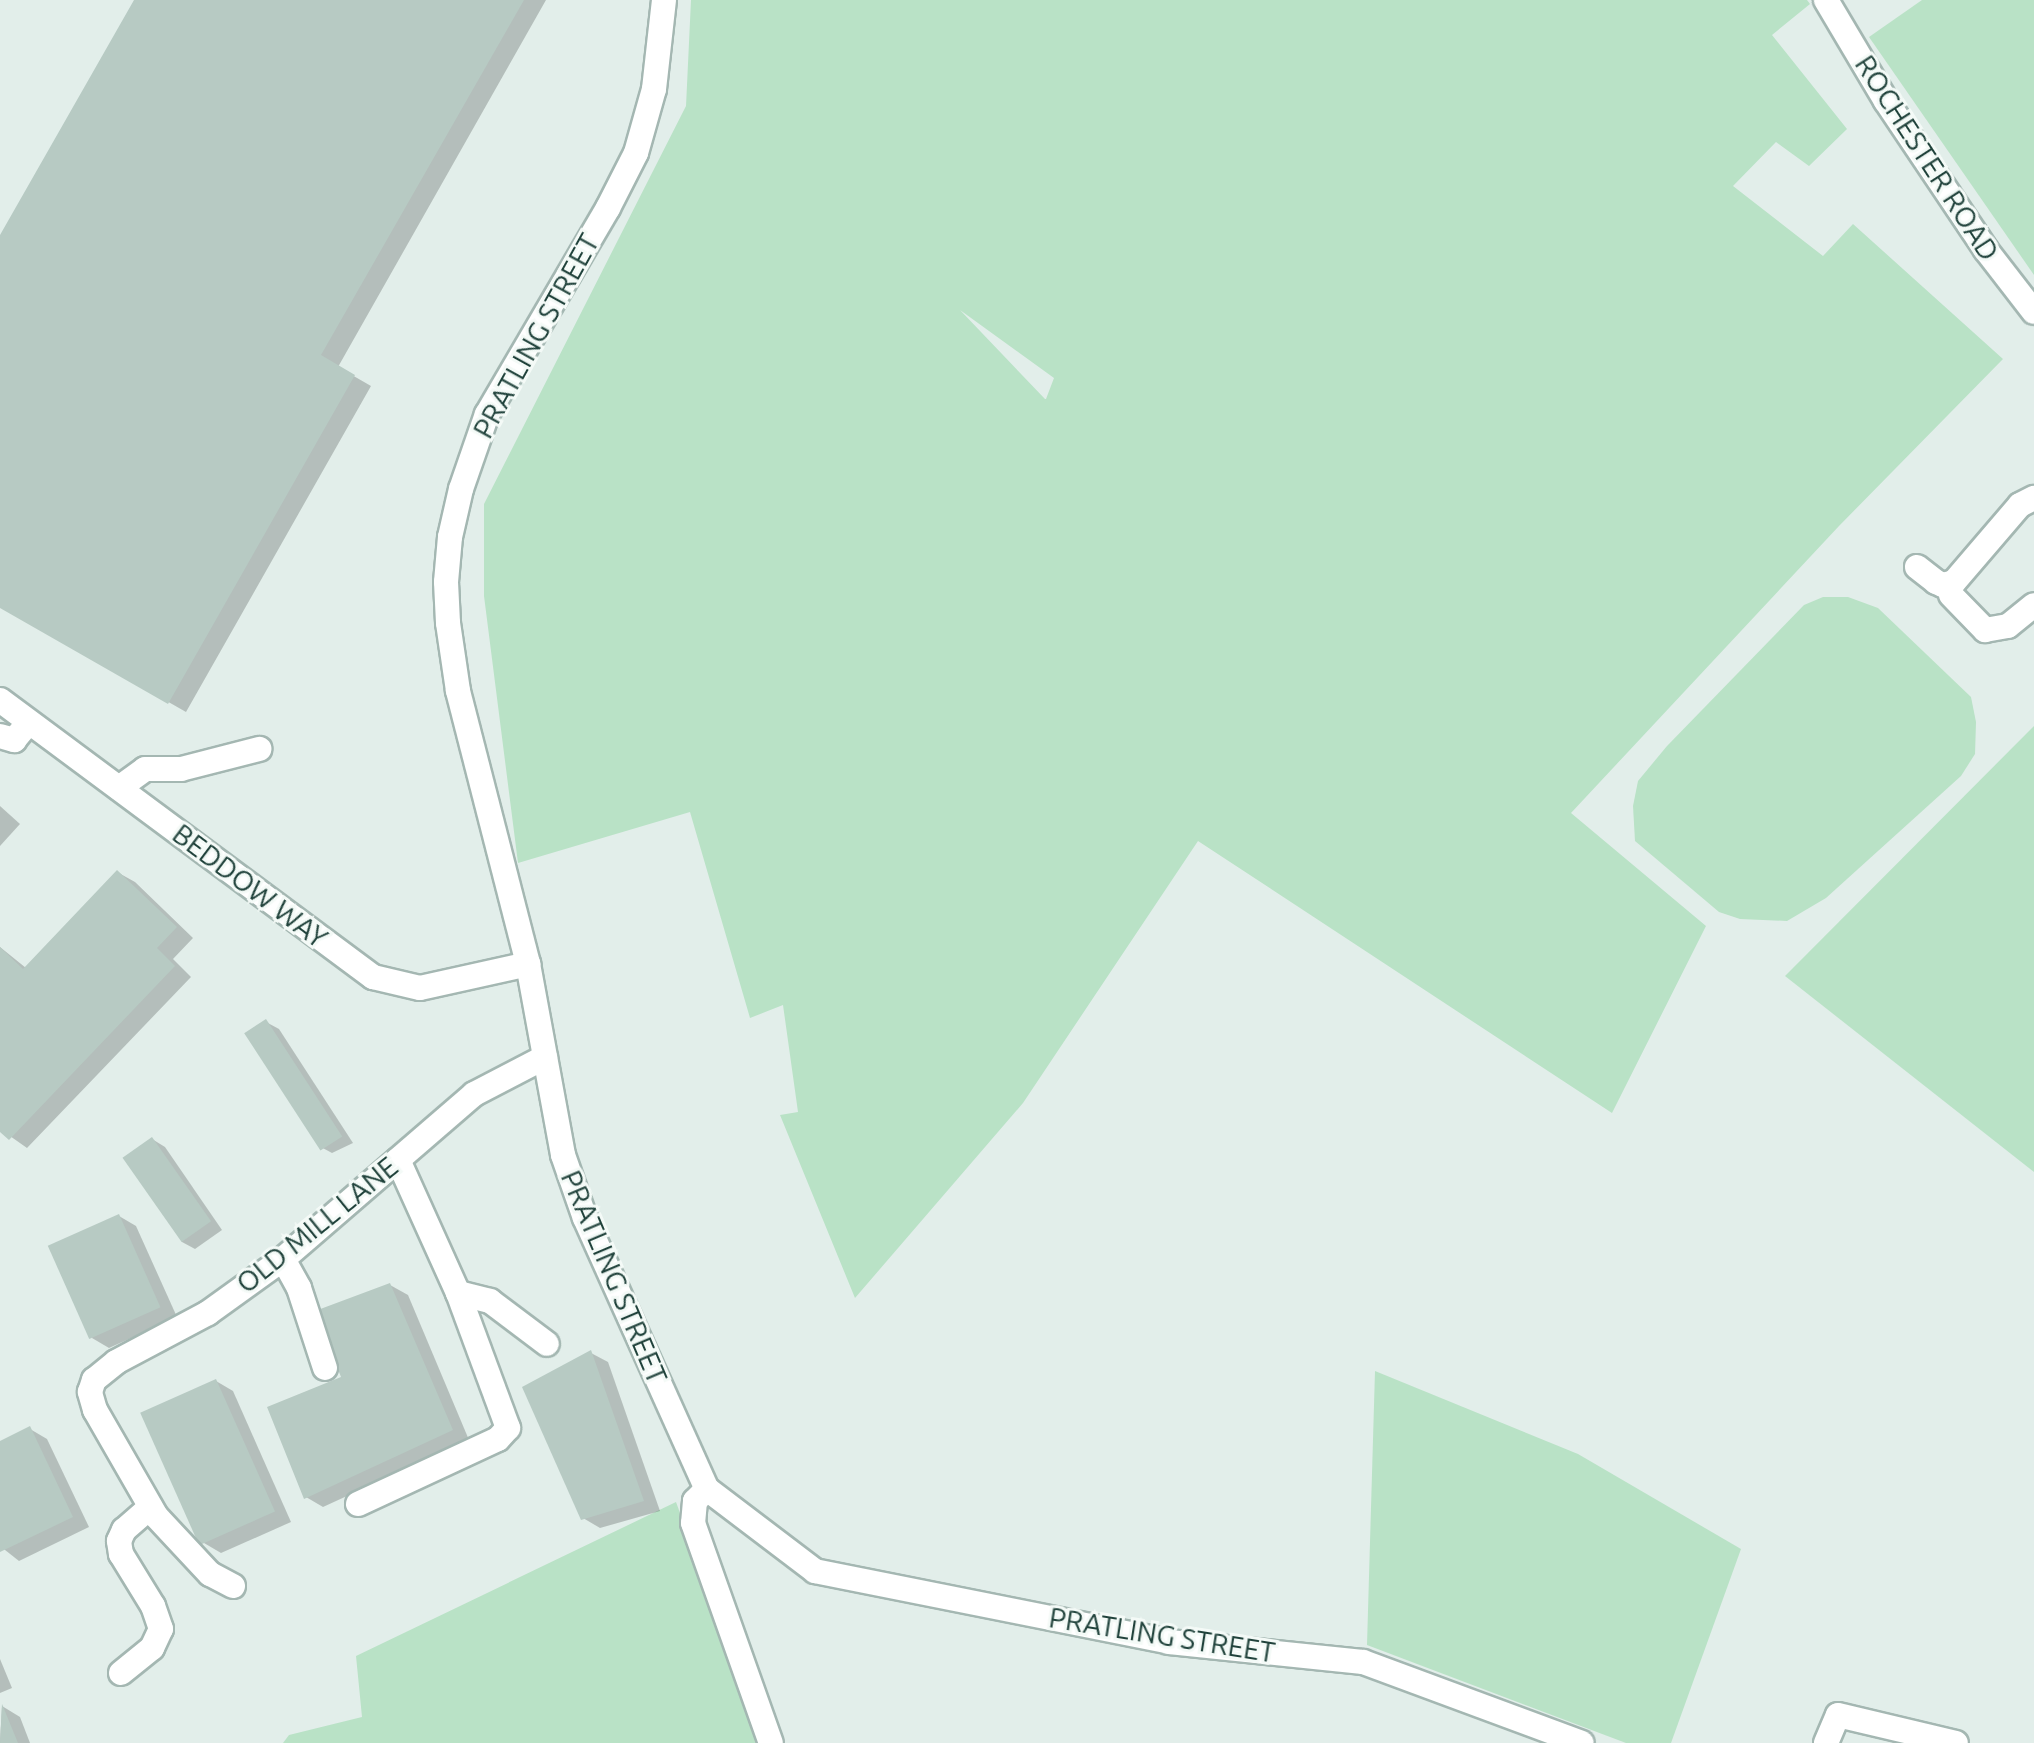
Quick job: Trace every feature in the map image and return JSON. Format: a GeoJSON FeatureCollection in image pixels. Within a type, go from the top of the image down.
{"type":"FeatureCollection","features":[{"type":"Feature","properties":{"kind":"street","name":"PRATLING STREET"},"geometry":{"type":"LineString","coordinates":[[664,0],[654,89],[636,153],[625,179],[487,414],[472,450],[450,537],[446,582],[452,657],[528,964],[563,1155],[585,1218],[707,1489],[815,1571],[1169,1642],[1363,1662],[1582,1743]]}},
{"type":"Feature","properties":{"kind":"street","name":"ROCHESTER ROAD"},"geometry":{"type":"LineString","coordinates":[[1826,0],[1903,126],[1986,250],[2034,312]]}},
{"type":"Feature","properties":{"kind":"street"},"geometry":{"type":"LineString","coordinates":[[1917,567],[1936,582],[1954,582],[2020,505],[2034,498]]}},
{"type":"Feature","properties":{"kind":"street"},"geometry":{"type":"LineString","coordinates":[[1951,595],[1985,630],[2008,626],[2034,605]]}},
{"type":"Feature","properties":{"kind":"street","name":"BEDDOW WAY"},"geometry":{"type":"LineString","coordinates":[[0,700],[373,977],[420,988],[528,964]]}},
{"type":"Feature","properties":{"kind":"street"},"geometry":{"type":"LineString","coordinates":[[0,736],[14,740],[29,722]]}},
{"type":"Feature","properties":{"kind":"street"},"geometry":{"type":"LineString","coordinates":[[119,788],[145,769],[181,769],[259,749]]}},
{"type":"Feature","properties":{"kind":"street","name":"OLD MILL LANE"},"geometry":{"type":"LineString","coordinates":[[150,1507],[95,1410],[90,1392],[94,1380],[116,1362],[208,1313],[283,1259],[474,1094],[545,1057]]}},
{"type":"Feature","properties":{"kind":"street"},"geometry":{"type":"LineString","coordinates":[[358,1504],[498,1439],[508,1428],[508,1421],[458,1293],[398,1160]]}},
{"type":"Feature","properties":{"kind":"street"},"geometry":{"type":"LineString","coordinates":[[283,1259],[299,1288],[325,1368]]}},
{"type":"Feature","properties":{"kind":"street"},"geometry":{"type":"LineString","coordinates":[[458,1293],[490,1301],[547,1344]]}},
{"type":"Feature","properties":{"kind":"street"},"geometry":{"type":"LineString","coordinates":[[707,1489],[695,1501],[693,1523],[771,1743]]}},
{"type":"Feature","properties":{"kind":"street"},"geometry":{"type":"LineString","coordinates":[[121,1673],[152,1648],[161,1629],[153,1606],[121,1554],[119,1541],[124,1530],[150,1507],[179,1544],[210,1574],[233,1586]]}},
{"type":"Feature","properties":{"kind":"street"},"geometry":{"type":"LineString","coordinates":[[1826,1743],[1838,1715],[1956,1743]]}},
{"type":"Feature","properties":{"kind":"green space"},"geometry":{"type":"Polygon","coordinates":[[[691,0],[1807,0],[1810,4],[1772,35],[1847,129],[1809,166],[1776,142],[1733,186],[1823,256],[1853,224],[2003,359],[1839,526],[1571,813],[1706,926],[1612,1113],[1198,841],[1023,1103],[855,1298],[780,1115],[798,1112],[783,1005],[750,1018],[690,812],[518,863],[484,596],[484,504],[686,106],[691,0]],[[960,310],[1045,399],[1054,378],[960,310]]]}},
{"type":"Feature","properties":{"kind":"green space"},"geometry":{"type":"Polygon","coordinates":[[[1922,0],[2034,0],[2034,275],[1869,37],[1922,0]]]}},
{"type":"Feature","properties":{"kind":"green space"},"geometry":{"type":"Polygon","coordinates":[[[1823,597],[1848,597],[1878,608],[1971,697],[1976,722],[1975,754],[1961,776],[1826,898],[1787,921],[1740,919],[1719,912],[1635,841],[1633,806],[1638,781],[1667,746],[1804,605],[1823,597]]]}},
{"type":"Feature","properties":{"kind":"green space"},"geometry":{"type":"Polygon","coordinates":[[[2034,726],[2034,1172],[1785,976],[2034,726]]]}},
{"type":"Feature","properties":{"kind":"green space"},"geometry":{"type":"Polygon","coordinates":[[[1375,1371],[1578,1454],[1741,1549],[1671,1743],[1626,1743],[1367,1645],[1375,1371]]]}},
{"type":"Feature","properties":{"kind":"green space"},"geometry":{"type":"Polygon","coordinates":[[[676,1502],[764,1743],[283,1743],[289,1735],[362,1717],[356,1656],[676,1502]]]}},
{"type":"Feature","properties":{"kind":"building"},"geometry":{"type":"Polygon","coordinates":[[[134,0],[524,0],[321,355],[355,375],[168,704],[0,608],[0,235],[134,0]]]}},
{"type":"Feature","properties":{"kind":"building"},"geometry":{"type":"Polygon","coordinates":[[[117,870],[177,927],[157,948],[175,966],[9,1140],[0,1132],[0,947],[23,969],[117,870]]]}},
{"type":"Feature","properties":{"kind":"building"},"geometry":{"type":"Polygon","coordinates":[[[266,1019],[342,1136],[320,1151],[244,1033],[266,1019]]]}},
{"type":"Feature","properties":{"kind":"building"},"geometry":{"type":"Polygon","coordinates":[[[152,1137],[211,1221],[182,1242],[123,1158],[152,1137]]]}},
{"type":"Feature","properties":{"kind":"building"},"geometry":{"type":"Polygon","coordinates":[[[119,1214],[160,1307],[89,1339],[48,1246],[119,1214]]]}},
{"type":"Feature","properties":{"kind":"building"},"geometry":{"type":"Polygon","coordinates":[[[390,1283],[453,1430],[304,1499],[267,1407],[341,1377],[315,1311],[390,1283]]]}},
{"type":"Feature","properties":{"kind":"building"},"geometry":{"type":"Polygon","coordinates":[[[591,1350],[644,1501],[581,1520],[522,1387],[591,1350]]]}},
{"type":"Feature","properties":{"kind":"building"},"geometry":{"type":"Polygon","coordinates":[[[216,1379],[275,1511],[199,1545],[140,1413],[216,1379]]]}},
{"type":"Feature","properties":{"kind":"building"},"geometry":{"type":"Polygon","coordinates":[[[30,1426],[73,1517],[0,1552],[0,1441],[30,1426]]]}},
{"type":"Feature","properties":{"kind":"building"},"geometry":{"type":"Polygon","coordinates":[[[2,1704],[18,1743],[0,1743],[2,1704]]]}}]}
